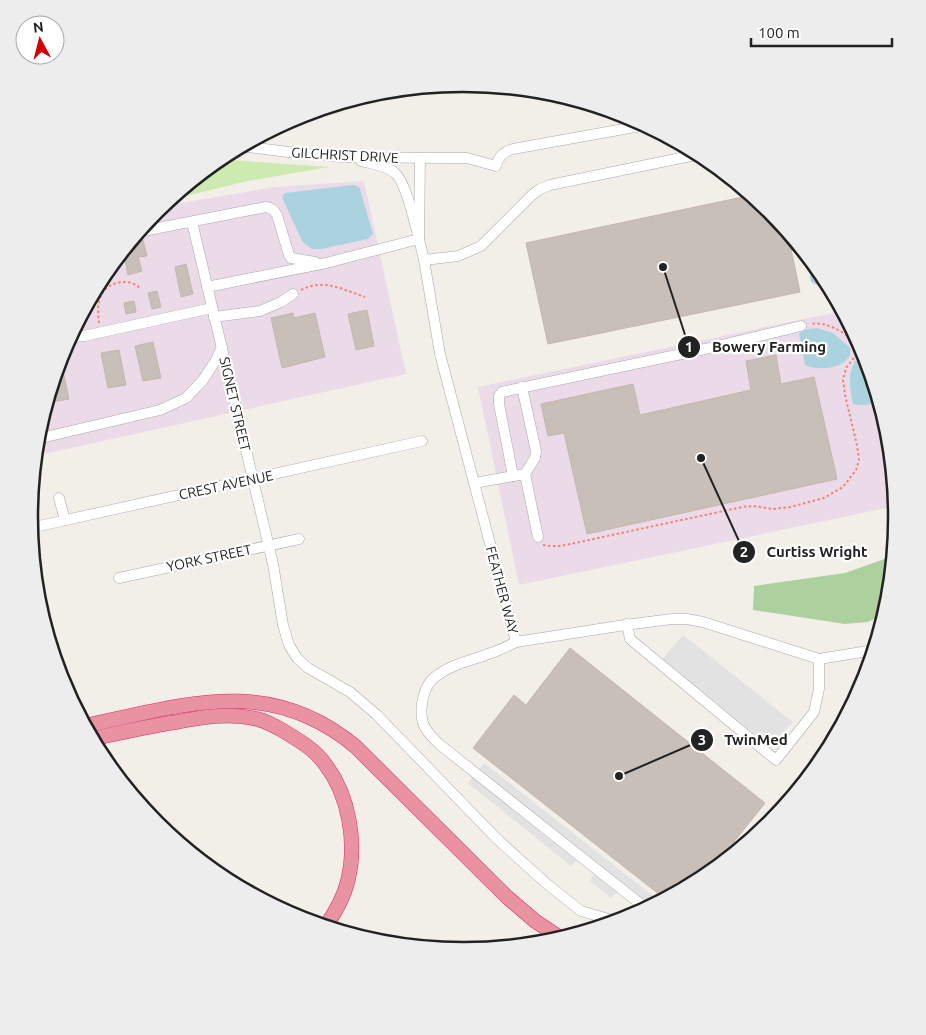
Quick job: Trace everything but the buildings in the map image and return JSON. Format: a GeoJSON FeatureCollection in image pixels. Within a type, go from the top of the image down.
{"type":"FeatureCollection","features":[{"type":"Feature","properties":{"kind":"highway"},"geometry":{"type":"LineString","coordinates":[[92,724],[192,704],[230,700],[276,705],[311,717],[342,735],[356,747],[508,897],[535,921],[554,933]]}},
{"type":"Feature","properties":{"kind":"highway"},"geometry":{"type":"LineString","coordinates":[[99,737],[201,717],[238,716],[254,718],[269,723],[301,741],[325,764],[334,778],[347,811],[351,842],[348,880],[329,921]]}},
{"type":"Feature","properties":{"kind":"street","name":"GILCHRIST DRIVE"},"geometry":{"type":"LineString","coordinates":[[253,148],[344,157],[467,158],[496,166],[504,152],[513,149],[633,127]]}},
{"type":"Feature","properties":{"kind":"street","name":"FEATHER WAY"},"geometry":{"type":"LineString","coordinates":[[344,157],[387,168],[396,174],[402,183],[414,217],[424,260],[440,354],[516,642],[628,624],[687,619],[703,622],[819,659],[867,651]]}},
{"type":"Feature","properties":{"kind":"street"},"geometry":{"type":"LineString","coordinates":[[424,260],[458,256],[481,246],[532,195],[550,185],[688,157]]}},
{"type":"Feature","properties":{"kind":"street","name":"FEATHER WAY"},"geometry":{"type":"LineString","coordinates":[[419,239],[420,158]]}},
{"type":"Feature","properties":{"kind":"street"},"geometry":{"type":"LineString","coordinates":[[150,230],[266,207],[274,210],[277,215],[291,258],[322,263]]}},
{"type":"Feature","properties":{"kind":"street","name":"SIGNET STREET"},"geometry":{"type":"LineString","coordinates":[[192,222],[274,571],[283,625],[289,644],[297,658],[308,668],[350,692],[376,715],[497,839],[547,884],[581,911],[605,918]]}},
{"type":"Feature","properties":{"kind":"street"},"geometry":{"type":"LineString","coordinates":[[207,287],[322,263],[419,239]]}},
{"type":"Feature","properties":{"kind":"street"},"geometry":{"type":"LineString","coordinates":[[78,336],[214,315],[260,311],[281,302],[293,294]]}},
{"type":"Feature","properties":{"kind":"street"},"geometry":{"type":"LineString","coordinates":[[513,476],[499,399],[502,392],[801,326]]}},
{"type":"Feature","properties":{"kind":"street"},"geometry":{"type":"LineString","coordinates":[[46,437],[160,410],[186,398],[203,380],[222,347]]}},
{"type":"Feature","properties":{"kind":"street"},"geometry":{"type":"LineString","coordinates":[[522,387],[536,451],[535,458],[525,474],[538,537]]}},
{"type":"Feature","properties":{"kind":"street","name":"CREST AVENUE"},"geometry":{"type":"LineString","coordinates":[[38,526],[422,441]]}},
{"type":"Feature","properties":{"kind":"street"},"geometry":{"type":"LineString","coordinates":[[474,483],[525,474]]}},
{"type":"Feature","properties":{"kind":"street"},"geometry":{"type":"LineString","coordinates":[[59,498],[65,520]]}},
{"type":"Feature","properties":{"kind":"street","name":"YORK STREET"},"geometry":{"type":"LineString","coordinates":[[119,578],[299,539]]}},
{"type":"Feature","properties":{"kind":"street"},"geometry":{"type":"LineString","coordinates":[[628,624],[630,639],[776,760],[814,712],[819,689],[819,659]]}},
{"type":"Feature","properties":{"kind":"street"},"geometry":{"type":"LineString","coordinates":[[516,642],[450,668],[433,678],[425,692],[421,706],[423,722],[429,734],[439,744],[641,904]]}},
{"type":"Feature","properties":{"kind":"path"},"geometry":{"type":"LineString","coordinates":[[101,294],[106,288],[113,284],[131,282],[141,289]]}},
{"type":"Feature","properties":{"kind":"path"},"geometry":{"type":"LineString","coordinates":[[293,294],[306,287],[320,284],[330,285],[366,298]]}},
{"type":"Feature","properties":{"kind":"path"},"geometry":{"type":"LineString","coordinates":[[100,297],[98,310],[100,333]]}},
{"type":"Feature","properties":{"kind":"path"},"geometry":{"type":"LineString","coordinates":[[801,326],[816,323],[832,327],[849,337]]}},
{"type":"Feature","properties":{"kind":"path"},"geometry":{"type":"LineString","coordinates":[[538,537],[541,544],[561,546],[742,507],[753,506],[773,509],[790,507],[824,498],[843,487],[856,470],[859,460],[843,380],[846,368],[856,355]]}},
{"type":"Feature","properties":{"kind":"shaded area"},"geometry":{"type":"Polygon","coordinates":[[[364,181],[406,374],[42,454],[52,407],[60,381],[81,329],[109,281],[143,237],[176,204],[275,187],[364,181]]]}},
{"type":"Feature","properties":{"kind":"shaded area"},"geometry":{"type":"Polygon","coordinates":[[[835,313],[856,355],[874,407],[885,462],[888,508],[519,585],[478,387],[835,313]]]}},
{"type":"Feature","properties":{"kind":"shaded area"},"geometry":{"type":"Polygon","coordinates":[[[683,635],[793,722],[766,752],[659,663],[683,635]]]}},
{"type":"Feature","properties":{"kind":"shaded area"},"geometry":{"type":"Polygon","coordinates":[[[484,763],[653,896],[635,907],[617,892],[611,898],[590,881],[594,874],[577,860],[571,866],[468,783],[484,763]]]}},
{"type":"Feature","properties":{"kind":"green space"},"geometry":{"type":"Polygon","coordinates":[[[233,160],[329,167],[248,181],[184,196],[233,160]]]}},
{"type":"Feature","properties":{"kind":"green space"},"geometry":{"type":"Polygon","coordinates":[[[887,558],[876,618],[868,622],[845,624],[753,610],[754,586],[845,573],[887,558]]]}},
{"type":"Feature","properties":{"kind":"water"},"geometry":{"type":"Polygon","coordinates":[[[353,185],[360,189],[373,234],[368,239],[321,249],[312,249],[302,241],[282,197],[285,193],[353,185]]]}},
{"type":"Feature","properties":{"kind":"water"},"geometry":{"type":"Polygon","coordinates":[[[809,270],[820,287],[811,282],[809,270]]]}},
{"type":"Feature","properties":{"kind":"water"},"geometry":{"type":"Polygon","coordinates":[[[817,328],[833,333],[850,348],[850,356],[843,363],[823,368],[813,368],[805,365],[799,334],[804,330],[817,328]]]}},
{"type":"Feature","properties":{"kind":"water"},"geometry":{"type":"Polygon","coordinates":[[[858,360],[873,403],[864,405],[853,404],[850,377],[855,361],[858,360]]]}},
{"type":"Feature","properties":{"kind":"place","name":"Bowery Farming"},"geometry":{"type":"Point","coordinates":[663,267]}},
{"type":"Feature","properties":{"kind":"place","name":"Curtiss Wright"},"geometry":{"type":"Point","coordinates":[701,458]}},
{"type":"Feature","properties":{"kind":"place","name":"TwinMed"},"geometry":{"type":"Point","coordinates":[619,776]}}]}
